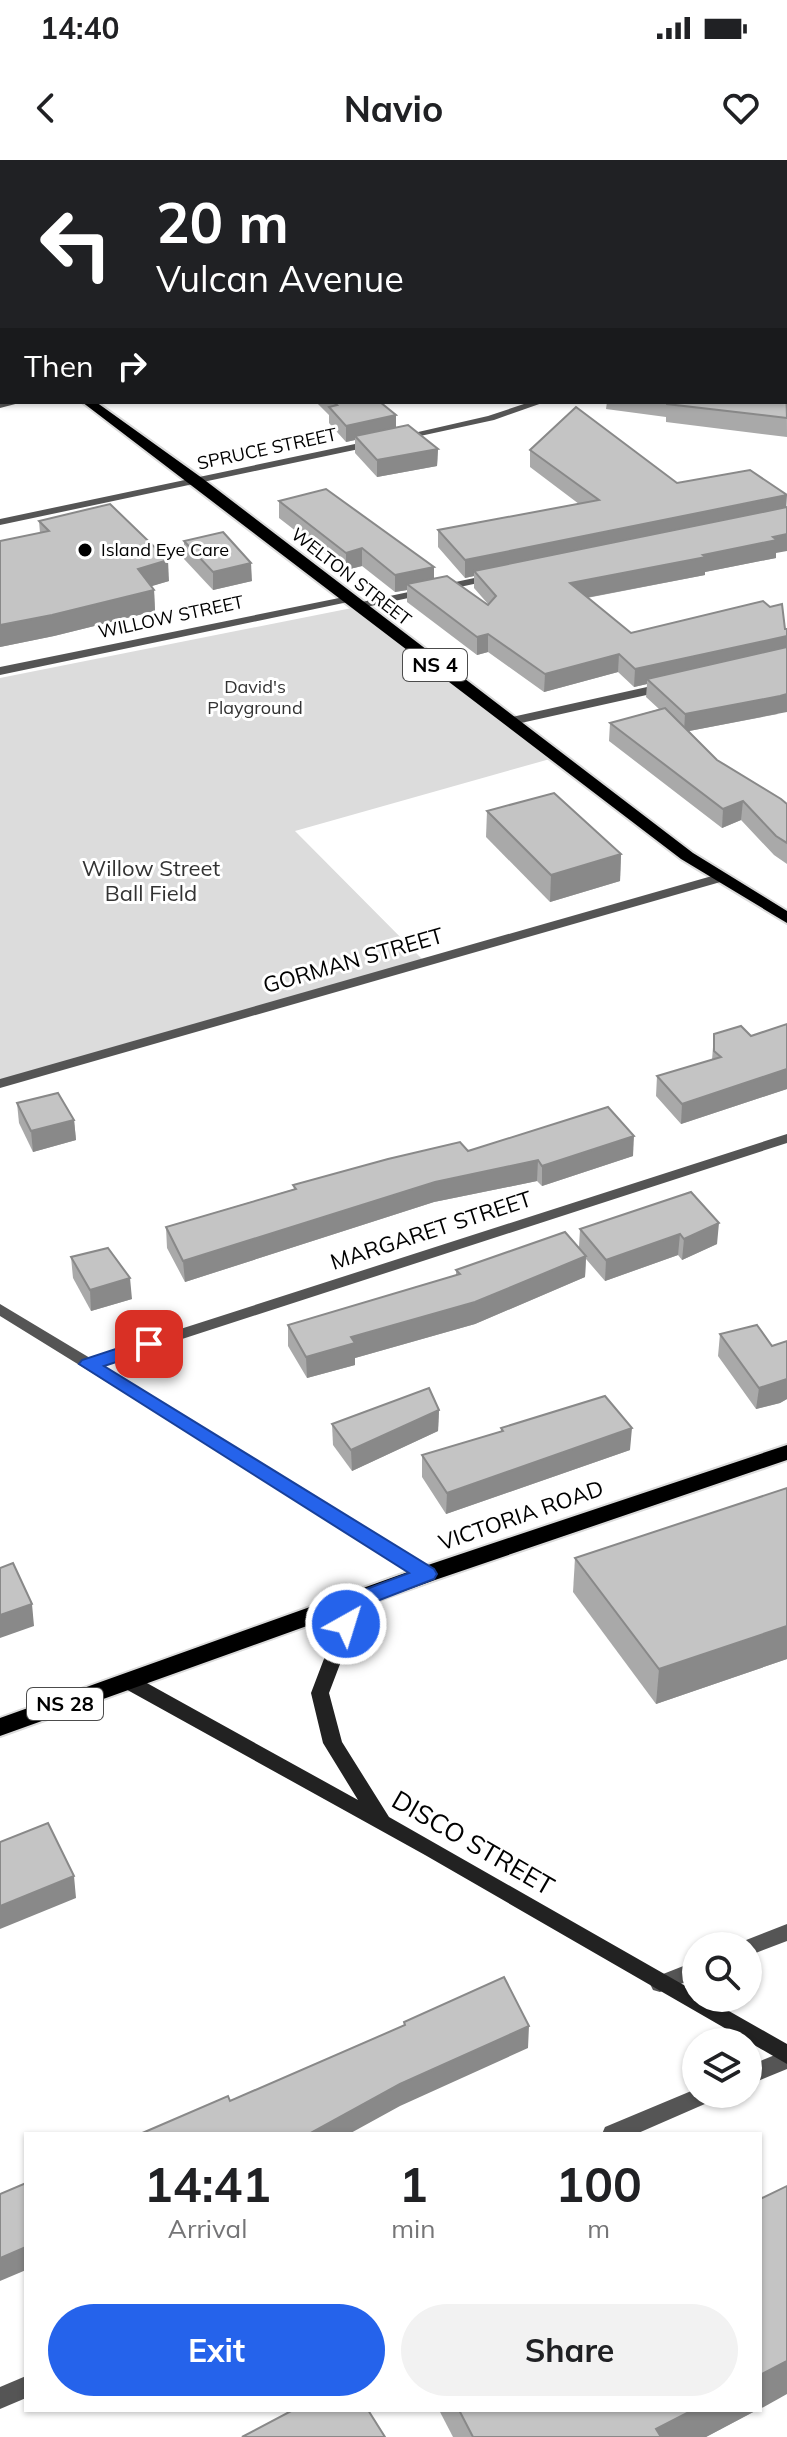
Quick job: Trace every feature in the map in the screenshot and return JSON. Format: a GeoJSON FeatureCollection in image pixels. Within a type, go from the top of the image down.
{"type":"FeatureCollection","features":[{"type":"Feature","properties":{"kind":"main road","name":"WELTON STREET"},"geometry":{"type":"LineString","coordinates":[[91,404],[197,481],[626,811],[719,878],[787,918]]}},
{"type":"Feature","properties":{"kind":"main road","name":"VICTORIA ROAD"},"geometry":{"type":"LineString","coordinates":[[0,1727],[427,1574],[787,1452]]}},
{"type":"Feature","properties":{"kind":"street","name":"SPRUCE STREET"},"geometry":{"type":"LineString","coordinates":[[0,522],[490,418],[534,404]]}},
{"type":"Feature","properties":{"kind":"street","name":"WILLOW STREET"},"geometry":{"type":"LineString","coordinates":[[0,671],[508,574]]}},
{"type":"Feature","properties":{"kind":"street"},"geometry":{"type":"LineString","coordinates":[[512,721],[680,683]]}},
{"type":"Feature","properties":{"kind":"street","name":"GORMAN STREET"},"geometry":{"type":"LineString","coordinates":[[0,1084],[719,878]]}},
{"type":"Feature","properties":{"kind":"street","name":"MARGARET STREET"},"geometry":{"type":"LineString","coordinates":[[88,1364],[787,1138]]}},
{"type":"Feature","properties":{"kind":"street"},"geometry":{"type":"LineString","coordinates":[[0,1309],[427,1574]]}},
{"type":"Feature","properties":{"kind":"street"},"geometry":{"type":"LineString","coordinates":[[355,1601],[320,1693],[333,1743],[383,1823]]}},
{"type":"Feature","properties":{"kind":"street","name":"DISCO STREET"},"geometry":{"type":"LineString","coordinates":[[129,1682],[383,1823],[787,2057]]}},
{"type":"Feature","properties":{"kind":"street"},"geometry":{"type":"LineString","coordinates":[[762,1942],[787,1932]]}},
{"type":"Feature","properties":{"kind":"street"},"geometry":{"type":"LineString","coordinates":[[660,1984],[682,1975]]}},
{"type":"Feature","properties":{"kind":"street"},"geometry":{"type":"LineString","coordinates":[[762,2069],[787,2057]]}},
{"type":"Feature","properties":{"kind":"street"},"geometry":{"type":"LineString","coordinates":[[618,2132],[682,2104]]}},
{"type":"Feature","properties":{"kind":"street"},"geometry":{"type":"LineString","coordinates":[[0,2398],[24,2388]]}},
{"type":"Feature","properties":{"kind":"green space","name":"Willow Street Ball Field"},"geometry":{"type":"Polygon","coordinates":[[[362,606],[557,757],[295,831],[425,962],[0,1084],[0,678],[362,606]]]}},
{"type":"Feature","properties":{"kind":"building"},"geometry":{"type":"Polygon","coordinates":[[[382,404],[396,415],[346,426],[329,407],[382,404]]]}},
{"type":"Feature","properties":{"kind":"building"},"geometry":{"type":"Polygon","coordinates":[[[667,404],[787,404],[787,418],[667,404]]]}},
{"type":"Feature","properties":{"kind":"building"},"geometry":{"type":"Polygon","coordinates":[[[576,407],[677,483],[750,470],[787,495],[465,560],[438,530],[599,500],[530,450],[576,407]]]}},
{"type":"Feature","properties":{"kind":"building"},"geometry":{"type":"Polygon","coordinates":[[[408,425],[438,449],[377,460],[355,436],[408,425]]]}},
{"type":"Feature","properties":{"kind":"building"},"geometry":{"type":"Polygon","coordinates":[[[326,489],[434,567],[395,575],[362,548],[346,553],[279,501],[326,489]]]}},
{"type":"Feature","properties":{"kind":"building"},"geometry":{"type":"Polygon","coordinates":[[[110,504],[168,560],[138,569],[154,590],[0,625],[0,541],[49,531],[39,521],[110,504]]]}},
{"type":"Feature","properties":{"kind":"building"},"geometry":{"type":"Polygon","coordinates":[[[787,507],[787,534],[773,537],[777,540],[570,583],[631,633],[763,601],[770,607],[782,604],[787,636],[635,669],[619,654],[545,674],[488,634],[477,637],[407,584],[447,576],[488,605],[496,596],[474,571],[787,507]]]}},
{"type":"Feature","properties":{"kind":"building"},"geometry":{"type":"Polygon","coordinates":[[[223,532],[251,563],[213,572],[184,541],[223,532]]]}},
{"type":"Feature","properties":{"kind":"building"},"geometry":{"type":"Polygon","coordinates":[[[787,647],[787,694],[780,696],[685,714],[647,679],[787,647]]]}},
{"type":"Feature","properties":{"kind":"building"},"geometry":{"type":"Polygon","coordinates":[[[665,708],[717,760],[787,804],[787,843],[776,836],[743,801],[723,809],[610,723],[665,708]]]}},
{"type":"Feature","properties":{"kind":"building"},"geometry":{"type":"Polygon","coordinates":[[[554,793],[621,854],[551,875],[487,811],[554,793]]]}},
{"type":"Feature","properties":{"kind":"building"},"geometry":{"type":"Polygon","coordinates":[[[787,1024],[787,1069],[682,1104],[657,1076],[721,1057],[714,1051],[714,1034],[741,1026],[751,1036],[787,1024]]]}},
{"type":"Feature","properties":{"kind":"building"},"geometry":{"type":"Polygon","coordinates":[[[58,1093],[74,1120],[31,1131],[17,1103],[58,1093]]]}},
{"type":"Feature","properties":{"kind":"building"},"geometry":{"type":"Polygon","coordinates":[[[608,1107],[634,1136],[542,1166],[538,1160],[435,1182],[183,1261],[166,1227],[296,1189],[293,1185],[388,1159],[460,1142],[468,1151],[608,1107]]]}},
{"type":"Feature","properties":{"kind":"building"},"geometry":{"type":"Polygon","coordinates":[[[691,1192],[719,1223],[684,1239],[680,1234],[606,1260],[580,1229],[691,1192]]]}},
{"type":"Feature","properties":{"kind":"building"},"geometry":{"type":"Polygon","coordinates":[[[565,1232],[586,1256],[475,1302],[351,1337],[355,1343],[306,1357],[288,1325],[460,1274],[456,1270],[565,1232]]]}},
{"type":"Feature","properties":{"kind":"building"},"geometry":{"type":"Polygon","coordinates":[[[108,1248],[130,1278],[90,1290],[71,1257],[108,1248]]]}},
{"type":"Feature","properties":{"kind":"building"},"geometry":{"type":"Polygon","coordinates":[[[757,1325],[772,1346],[787,1341],[787,1379],[759,1388],[720,1334],[757,1325]]]}},
{"type":"Feature","properties":{"kind":"building"},"geometry":{"type":"Polygon","coordinates":[[[429,1388],[439,1410],[351,1450],[332,1424],[429,1388]]]}},
{"type":"Feature","properties":{"kind":"building"},"geometry":{"type":"Polygon","coordinates":[[[605,1396],[632,1428],[447,1493],[422,1455],[503,1431],[501,1428],[605,1396]]]}},
{"type":"Feature","properties":{"kind":"building"},"geometry":{"type":"Polygon","coordinates":[[[787,1488],[787,1626],[659,1669],[575,1558],[787,1488]]]}},
{"type":"Feature","properties":{"kind":"building"},"geometry":{"type":"Polygon","coordinates":[[[13,1563],[32,1604],[0,1615],[0,1568],[13,1563]]]}},
{"type":"Feature","properties":{"kind":"building"},"geometry":{"type":"Polygon","coordinates":[[[48,1823],[74,1876],[0,1906],[0,1842],[48,1823]]]}},
{"type":"Feature","properties":{"kind":"building"},"geometry":{"type":"Polygon","coordinates":[[[504,1977],[529,2026],[400,2084],[313,2132],[145,2132],[228,2096],[230,2101],[405,2025],[404,2022],[504,1977]]]}},
{"type":"Feature","properties":{"kind":"building"},"geometry":{"type":"Polygon","coordinates":[[[24,2184],[24,2248],[0,2258],[0,2194],[24,2184]]]}},
{"type":"Feature","properties":{"kind":"building"},"geometry":{"type":"Polygon","coordinates":[[[787,2186],[787,2361],[762,2374],[762,2198],[787,2186]]]}},
{"type":"Feature","properties":{"kind":"building"},"geometry":{"type":"Polygon","coordinates":[[[289,2412],[369,2412],[385,2437],[242,2437],[289,2412]]]}},
{"type":"Feature","properties":{"kind":"building"},"geometry":{"type":"Polygon","coordinates":[[[460,2412],[689,2412],[656,2429],[661,2437],[473,2437],[460,2412]]]}},
{"type":"Feature","properties":{"kind":"place","name":"Island Eye Care"},"geometry":{"type":"Point","coordinates":[85,550]}},
{"type":"Feature","properties":{"kind":"route"},"geometry":{"type":"LineString","coordinates":[[149,1344],[88,1364],[427,1574],[355,1601],[346,1624]]}},
{"type":"Feature","properties":{"kind":"park label","name":"David's Playground"},"geometry":{"type":"Point","coordinates":[255,697]}}]}
